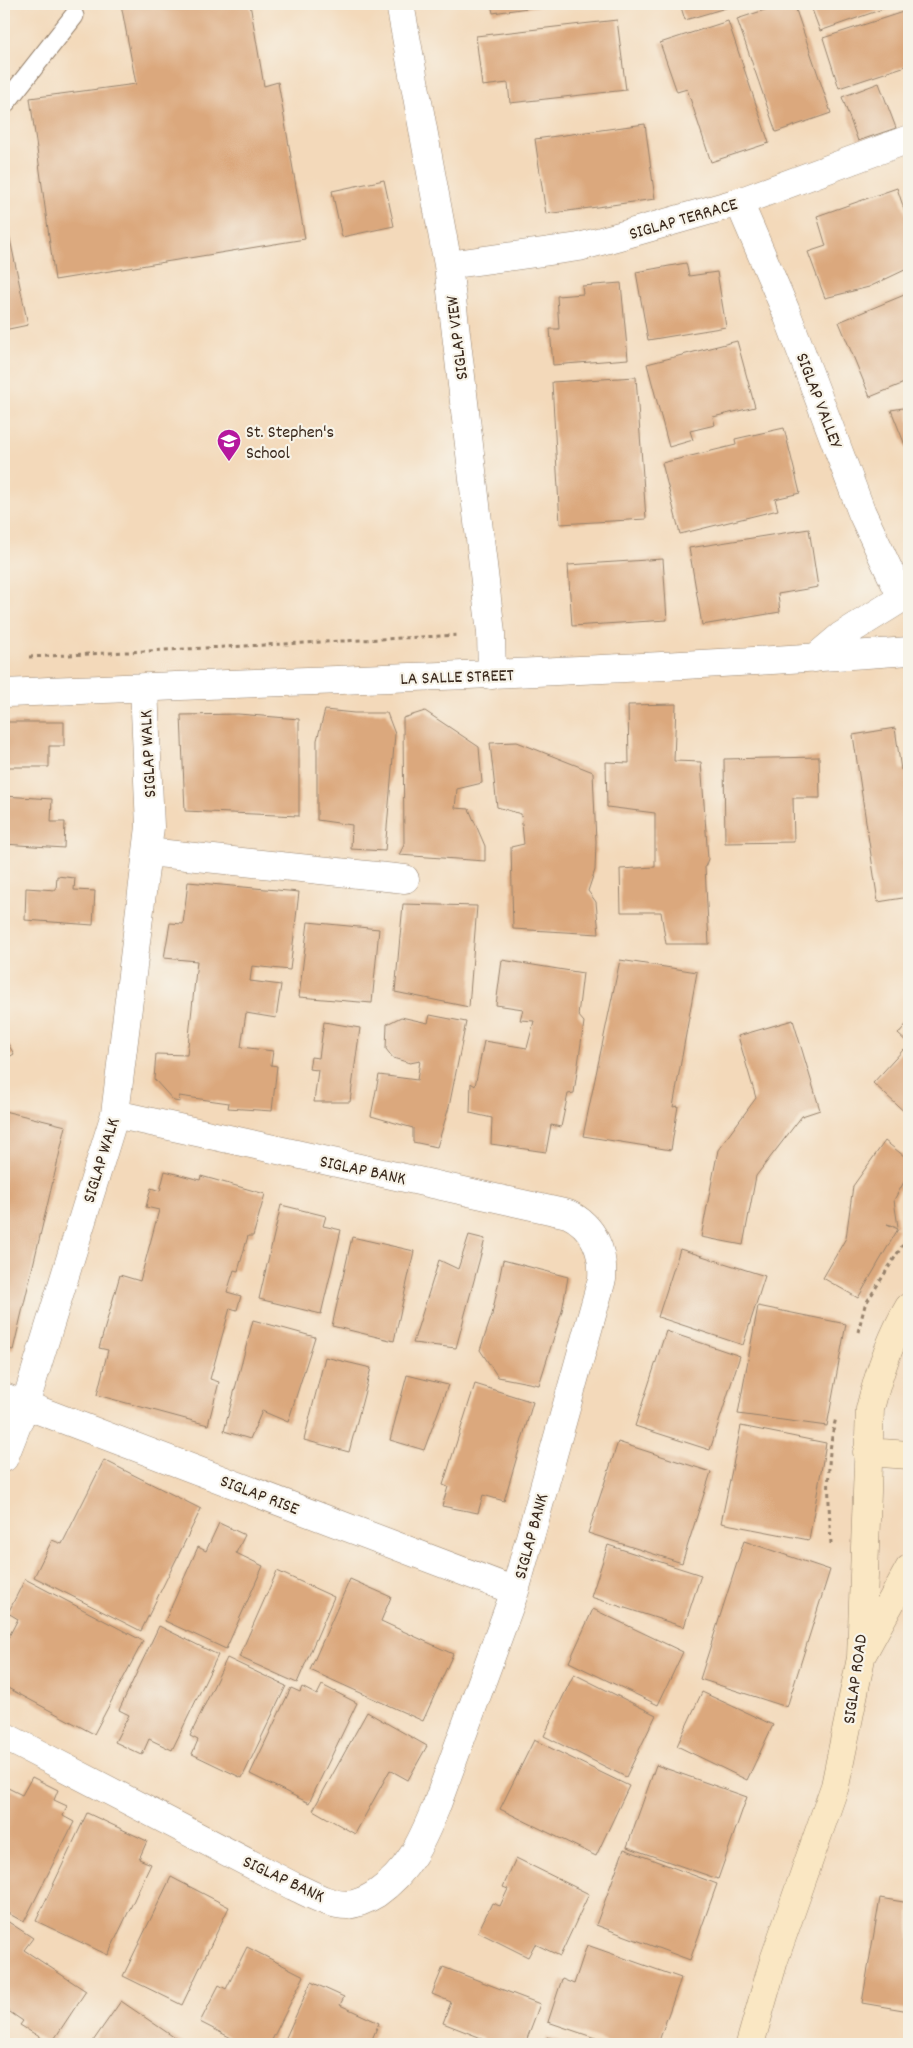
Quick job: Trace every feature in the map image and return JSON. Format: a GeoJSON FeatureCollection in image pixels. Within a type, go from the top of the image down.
{"type":"FeatureCollection","features":[{"type":"Feature","properties":{"kind":"main road","name":"SIGLAP ROAD"},"geometry":{"type":"LineString","coordinates":[[750,2044],[774,1960],[835,1786],[861,1658],[870,1409],[878,1374],[888,1348],[909,1307]]}},
{"type":"Feature","properties":{"kind":"main road"},"geometry":{"type":"LineString","coordinates":[[867,1452],[909,1455]]}},
{"type":"Feature","properties":{"kind":"main road"},"geometry":{"type":"LineString","coordinates":[[861,1658],[909,1569]]}},
{"type":"Feature","properties":{"kind":"street","name":"SIGLAP VIEW"},"geometry":{"type":"LineString","coordinates":[[400,4],[448,265],[491,633],[492,675]]}},
{"type":"Feature","properties":{"kind":"street","name":"SIGLAP TERRACE"},"geometry":{"type":"LineString","coordinates":[[448,265],[579,247],[739,202],[909,139]]}},
{"type":"Feature","properties":{"kind":"street","name":"SIGLAP VALLEY"},"geometry":{"type":"LineString","coordinates":[[739,202],[785,309],[862,513],[906,598]]}},
{"type":"Feature","properties":{"kind":"street"},"geometry":{"type":"LineString","coordinates":[[815,658],[841,636],[906,598]]}},
{"type":"Feature","properties":{"kind":"street","name":"LA SALLE STREET"},"geometry":{"type":"LineString","coordinates":[[4,693],[492,675],[815,658],[909,651]]}},
{"type":"Feature","properties":{"kind":"street","name":"SIGLAP WALK"},"geometry":{"type":"LineString","coordinates":[[4,1458],[14,1401],[115,1114],[150,827],[144,687]]}},
{"type":"Feature","properties":{"kind":"street"},"geometry":{"type":"LineString","coordinates":[[148,852],[405,879]]}},
{"type":"Feature","properties":{"kind":"street","name":"SIGLAP BANK"},"geometry":{"type":"LineString","coordinates":[[4,1736],[293,1886],[323,1899],[347,1904],[368,1899],[390,1884],[408,1864],[422,1839],[436,1807],[515,1590],[602,1279],[603,1265],[600,1253],[590,1231],[575,1218],[562,1213],[115,1114]]}},
{"type":"Feature","properties":{"kind":"street","name":"SIGLAP RISE"},"geometry":{"type":"LineString","coordinates":[[14,1401],[515,1590]]}},
{"type":"Feature","properties":{"kind":"lane"},"geometry":{"type":"LineString","coordinates":[[4,105],[74,16]]}},
{"type":"Feature","properties":{"kind":"path"},"geometry":{"type":"LineString","coordinates":[[24,658],[491,633]]}},
{"type":"Feature","properties":{"kind":"path"},"geometry":{"type":"LineString","coordinates":[[857,1338],[865,1305],[902,1246],[906,1247]]}},
{"type":"Feature","properties":{"kind":"path"},"geometry":{"type":"LineString","coordinates":[[831,1547],[828,1482],[832,1431],[837,1414]]}},
{"type":"Feature","properties":{"kind":"building"},"geometry":{"type":"Polygon","coordinates":[[[121,4],[250,4],[264,86],[278,82],[305,239],[55,280],[30,98],[136,84],[121,4]]]}},
{"type":"Feature","properties":{"kind":"building"},"geometry":{"type":"Polygon","coordinates":[[[491,4],[547,4],[548,5],[493,13],[491,4]]]}},
{"type":"Feature","properties":{"kind":"building"},"geometry":{"type":"Polygon","coordinates":[[[680,4],[739,4],[685,20],[680,4]]]}},
{"type":"Feature","properties":{"kind":"building"},"geometry":{"type":"Polygon","coordinates":[[[783,4],[794,4],[831,113],[776,132],[737,19],[783,4]]]}},
{"type":"Feature","properties":{"kind":"building"},"geometry":{"type":"Polygon","coordinates":[[[810,4],[897,4],[820,31],[810,4]]]}},
{"type":"Feature","properties":{"kind":"building"},"geometry":{"type":"Polygon","coordinates":[[[909,10],[909,65],[839,88],[823,38],[909,10]]]}},
{"type":"Feature","properties":{"kind":"building"},"geometry":{"type":"Polygon","coordinates":[[[617,20],[626,90],[510,103],[508,83],[482,86],[476,36],[617,20]]]}},
{"type":"Feature","properties":{"kind":"building"},"geometry":{"type":"Polygon","coordinates":[[[728,21],[769,143],[711,162],[687,89],[677,92],[660,43],[728,21]]]}},
{"type":"Feature","properties":{"kind":"building"},"geometry":{"type":"Polygon","coordinates":[[[879,83],[896,128],[858,141],[842,97],[879,83]]]}},
{"type":"Feature","properties":{"kind":"building"},"geometry":{"type":"Polygon","coordinates":[[[645,124],[655,199],[546,214],[535,139],[645,124]]]}},
{"type":"Feature","properties":{"kind":"building"},"geometry":{"type":"Polygon","coordinates":[[[384,180],[394,226],[342,237],[332,191],[384,180]]]}},
{"type":"Feature","properties":{"kind":"building"},"geometry":{"type":"Polygon","coordinates":[[[897,188],[909,224],[909,268],[869,287],[825,298],[808,252],[826,246],[817,216],[897,188]]]}},
{"type":"Feature","properties":{"kind":"building"},"geometry":{"type":"Polygon","coordinates":[[[4,216],[28,325],[4,330],[4,216]]]}},
{"type":"Feature","properties":{"kind":"building"},"geometry":{"type":"Polygon","coordinates":[[[686,263],[689,276],[717,272],[726,327],[648,340],[636,272],[686,263]]]}},
{"type":"Feature","properties":{"kind":"building"},"geometry":{"type":"Polygon","coordinates":[[[621,283],[628,359],[553,365],[550,329],[559,329],[557,296],[583,294],[582,286],[621,283]]]}},
{"type":"Feature","properties":{"kind":"building"},"geometry":{"type":"Polygon","coordinates":[[[909,293],[909,381],[870,397],[839,322],[909,293]]]}},
{"type":"Feature","properties":{"kind":"building"},"geometry":{"type":"Polygon","coordinates":[[[737,341],[755,407],[713,417],[715,425],[690,431],[693,440],[669,447],[647,364],[737,341]]]}},
{"type":"Feature","properties":{"kind":"building"},"geometry":{"type":"Polygon","coordinates":[[[636,377],[646,519],[560,524],[552,382],[636,377]]]}},
{"type":"Feature","properties":{"kind":"building"},"geometry":{"type":"Polygon","coordinates":[[[909,407],[909,455],[891,410],[909,407]]]}},
{"type":"Feature","properties":{"kind":"building"},"geometry":{"type":"Polygon","coordinates":[[[784,428],[800,493],[775,499],[778,510],[680,534],[662,463],[736,445],[735,439],[784,428]]]}},
{"type":"Feature","properties":{"kind":"building"},"geometry":{"type":"Polygon","coordinates":[[[809,529],[818,587],[778,594],[780,612],[702,625],[689,548],[809,529]]]}},
{"type":"Feature","properties":{"kind":"building"},"geometry":{"type":"Polygon","coordinates":[[[663,559],[667,620],[572,626],[568,565],[663,559]]]}},
{"type":"Feature","properties":{"kind":"building"},"geometry":{"type":"Polygon","coordinates":[[[676,704],[674,761],[701,762],[708,859],[705,867],[709,944],[666,944],[661,912],[621,912],[620,869],[655,867],[655,813],[607,807],[606,762],[629,763],[628,705],[676,704]]]}},
{"type":"Feature","properties":{"kind":"building"},"geometry":{"type":"Polygon","coordinates":[[[325,710],[354,713],[387,713],[395,734],[385,851],[351,849],[352,825],[317,820],[317,740],[325,710]]]}},
{"type":"Feature","properties":{"kind":"building"},"geometry":{"type":"Polygon","coordinates":[[[425,711],[479,747],[482,783],[457,789],[455,808],[469,809],[485,846],[485,861],[399,855],[404,845],[403,718],[425,711]]]}},
{"type":"Feature","properties":{"kind":"building"},"geometry":{"type":"Polygon","coordinates":[[[238,714],[299,719],[299,816],[185,811],[181,715],[238,714]]]}},
{"type":"Feature","properties":{"kind":"building"},"geometry":{"type":"Polygon","coordinates":[[[4,722],[64,722],[64,746],[49,746],[49,767],[4,767],[4,722]]]}},
{"type":"Feature","properties":{"kind":"building"},"geometry":{"type":"Polygon","coordinates":[[[895,728],[901,770],[909,768],[909,897],[878,902],[853,735],[895,728]]]}},
{"type":"Feature","properties":{"kind":"building"},"geometry":{"type":"Polygon","coordinates":[[[517,742],[593,772],[596,842],[595,870],[588,891],[596,902],[599,934],[513,929],[511,847],[524,844],[521,814],[497,807],[490,743],[517,742]]]}},
{"type":"Feature","properties":{"kind":"building"},"geometry":{"type":"Polygon","coordinates":[[[819,757],[820,798],[793,798],[794,842],[725,843],[724,759],[819,757]]]}},
{"type":"Feature","properties":{"kind":"building"},"geometry":{"type":"Polygon","coordinates":[[[4,796],[52,799],[51,822],[65,822],[64,848],[4,844],[4,796]]]}},
{"type":"Feature","properties":{"kind":"building"},"geometry":{"type":"Polygon","coordinates":[[[57,876],[75,878],[74,890],[95,891],[93,925],[25,920],[26,888],[56,890],[57,876]]]}},
{"type":"Feature","properties":{"kind":"building"},"geometry":{"type":"Polygon","coordinates":[[[188,882],[299,892],[290,970],[252,966],[250,981],[281,985],[276,1018],[246,1013],[241,1047],[273,1051],[271,1065],[277,1066],[272,1111],[228,1108],[229,1103],[179,1096],[180,1102],[174,1101],[154,1079],[156,1054],[187,1055],[197,961],[164,958],[170,923],[183,924],[188,882]]]}},
{"type":"Feature","properties":{"kind":"building"},"geometry":{"type":"Polygon","coordinates":[[[403,904],[477,906],[469,1007],[395,992],[403,904]]]}},
{"type":"Feature","properties":{"kind":"building"},"geometry":{"type":"Polygon","coordinates":[[[308,922],[379,929],[372,1003],[299,997],[308,922]]]}},
{"type":"Feature","properties":{"kind":"building"},"geometry":{"type":"Polygon","coordinates":[[[502,960],[583,973],[578,1015],[584,1022],[574,1093],[568,1094],[561,1127],[551,1125],[546,1152],[491,1144],[492,1118],[470,1113],[471,1083],[475,1086],[484,1041],[527,1048],[534,1021],[520,1020],[523,1009],[496,1005],[502,960]]]}},
{"type":"Feature","properties":{"kind":"building"},"geometry":{"type":"Polygon","coordinates":[[[620,960],[697,972],[673,1107],[678,1106],[671,1150],[583,1136],[620,960]]]}},
{"type":"Feature","properties":{"kind":"building"},"geometry":{"type":"Polygon","coordinates":[[[430,1015],[466,1022],[449,1107],[437,1147],[413,1142],[413,1128],[371,1116],[379,1075],[417,1080],[420,1061],[410,1063],[393,1058],[386,1049],[387,1024],[401,1017],[428,1023],[430,1015]]]}},
{"type":"Feature","properties":{"kind":"building"},"geometry":{"type":"Polygon","coordinates":[[[793,1020],[820,1110],[802,1116],[756,1176],[743,1245],[701,1237],[718,1150],[756,1098],[738,1036],[793,1020]]]}},
{"type":"Feature","properties":{"kind":"building"},"geometry":{"type":"Polygon","coordinates":[[[909,1021],[909,1044],[898,1034],[909,1021]]]}},
{"type":"Feature","properties":{"kind":"building"},"geometry":{"type":"Polygon","coordinates":[[[324,1022],[360,1028],[350,1102],[314,1102],[318,1070],[309,1069],[311,1057],[319,1058],[324,1022]]]}},
{"type":"Feature","properties":{"kind":"building"},"geometry":{"type":"Polygon","coordinates":[[[4,1037],[14,1054],[4,1060],[4,1037]]]}},
{"type":"Feature","properties":{"kind":"building"},"geometry":{"type":"Polygon","coordinates":[[[904,1049],[909,1053],[909,1116],[873,1083],[904,1049]]]}},
{"type":"Feature","properties":{"kind":"building"},"geometry":{"type":"Polygon","coordinates":[[[4,1111],[66,1126],[13,1350],[4,1348],[4,1111]]]}},
{"type":"Feature","properties":{"kind":"building"},"geometry":{"type":"Polygon","coordinates":[[[885,1141],[909,1160],[909,1173],[894,1200],[898,1227],[887,1224],[898,1229],[858,1298],[823,1278],[846,1238],[853,1186],[885,1141]]]}},
{"type":"Feature","properties":{"kind":"building"},"geometry":{"type":"Polygon","coordinates":[[[165,1171],[200,1180],[201,1176],[265,1194],[253,1236],[248,1236],[238,1271],[234,1270],[227,1292],[241,1296],[237,1310],[230,1308],[210,1379],[219,1382],[208,1425],[97,1395],[108,1350],[99,1348],[120,1275],[140,1281],[159,1210],[146,1207],[151,1188],[160,1191],[165,1171]]]}},
{"type":"Feature","properties":{"kind":"building"},"geometry":{"type":"Polygon","coordinates":[[[281,1205],[326,1216],[323,1226],[341,1230],[321,1314],[259,1299],[281,1205]]]}},
{"type":"Feature","properties":{"kind":"building"},"geometry":{"type":"Polygon","coordinates":[[[469,1235],[485,1239],[456,1348],[413,1343],[439,1260],[458,1269],[469,1235]]]}},
{"type":"Feature","properties":{"kind":"building"},"geometry":{"type":"Polygon","coordinates":[[[352,1237],[414,1251],[394,1341],[332,1326],[352,1237]]]}},
{"type":"Feature","properties":{"kind":"building"},"geometry":{"type":"Polygon","coordinates":[[[680,1249],[765,1276],[743,1345],[658,1317],[680,1249]]]}},
{"type":"Feature","properties":{"kind":"building"},"geometry":{"type":"Polygon","coordinates":[[[503,1260],[568,1277],[562,1311],[539,1385],[498,1377],[480,1350],[492,1315],[503,1260]]]}},
{"type":"Feature","properties":{"kind":"building"},"geometry":{"type":"Polygon","coordinates":[[[758,1306],[846,1324],[827,1426],[738,1414],[758,1306]]]}},
{"type":"Feature","properties":{"kind":"building"},"geometry":{"type":"Polygon","coordinates":[[[253,1320],[315,1337],[288,1422],[262,1411],[250,1439],[224,1431],[253,1320]]]}},
{"type":"Feature","properties":{"kind":"building"},"geometry":{"type":"Polygon","coordinates":[[[666,1331],[740,1356],[710,1450],[635,1426],[666,1331]]]}},
{"type":"Feature","properties":{"kind":"building"},"geometry":{"type":"Polygon","coordinates":[[[325,1357],[371,1368],[349,1452],[304,1440],[325,1357]]]}},
{"type":"Feature","properties":{"kind":"building"},"geometry":{"type":"Polygon","coordinates":[[[407,1375],[448,1385],[424,1450],[390,1440],[407,1375]]]}},
{"type":"Feature","properties":{"kind":"building"},"geometry":{"type":"Polygon","coordinates":[[[475,1384],[533,1402],[504,1501],[483,1495],[478,1513],[442,1506],[448,1487],[443,1485],[475,1384]]]}},
{"type":"Feature","properties":{"kind":"building"},"geometry":{"type":"Polygon","coordinates":[[[741,1426],[826,1443],[809,1540],[721,1523],[741,1426]]]}},
{"type":"Feature","properties":{"kind":"building"},"geometry":{"type":"Polygon","coordinates":[[[618,1442],[711,1472],[682,1563],[588,1533],[618,1442]]]}},
{"type":"Feature","properties":{"kind":"building"},"geometry":{"type":"Polygon","coordinates":[[[104,1460],[201,1509],[141,1631],[34,1577],[52,1540],[62,1544],[104,1460]]]}},
{"type":"Feature","properties":{"kind":"building"},"geometry":{"type":"Polygon","coordinates":[[[219,1523],[245,1535],[236,1553],[263,1566],[226,1649],[165,1621],[198,1547],[206,1551],[219,1523]]]}},
{"type":"Feature","properties":{"kind":"building"},"geometry":{"type":"Polygon","coordinates":[[[744,1541],[830,1570],[787,1707],[700,1679],[744,1541]]]}},
{"type":"Feature","properties":{"kind":"building"},"geometry":{"type":"Polygon","coordinates":[[[608,1545],[701,1575],[684,1627],[591,1597],[608,1545]]]}},
{"type":"Feature","properties":{"kind":"building"},"geometry":{"type":"Polygon","coordinates":[[[277,1571],[334,1597],[297,1683],[239,1657],[277,1571]]]}},
{"type":"Feature","properties":{"kind":"building"},"geometry":{"type":"Polygon","coordinates":[[[25,1579],[143,1641],[94,1734],[4,1686],[4,1646],[18,1619],[8,1613],[25,1579]]]}},
{"type":"Feature","properties":{"kind":"building"},"geometry":{"type":"Polygon","coordinates":[[[350,1579],[391,1597],[381,1621],[453,1654],[423,1721],[310,1670],[350,1579]]]}},
{"type":"Feature","properties":{"kind":"building"},"geometry":{"type":"Polygon","coordinates":[[[593,1609],[683,1652],[658,1705],[569,1662],[593,1609]]]}},
{"type":"Feature","properties":{"kind":"building"},"geometry":{"type":"Polygon","coordinates":[[[159,1626],[218,1655],[172,1750],[149,1739],[142,1755],[115,1742],[129,1715],[119,1710],[159,1626]]]}},
{"type":"Feature","properties":{"kind":"building"},"geometry":{"type":"Polygon","coordinates":[[[227,1658],[286,1686],[242,1778],[192,1754],[198,1740],[190,1736],[227,1658]]]}},
{"type":"Feature","properties":{"kind":"building"},"geometry":{"type":"Polygon","coordinates":[[[574,1674],[656,1715],[626,1777],[544,1736],[574,1674]]]}},
{"type":"Feature","properties":{"kind":"building"},"geometry":{"type":"Polygon","coordinates":[[[322,1685],[357,1703],[309,1803],[250,1774],[291,1688],[300,1692],[302,1687],[317,1695],[322,1685]]]}},
{"type":"Feature","properties":{"kind":"building"},"geometry":{"type":"Polygon","coordinates":[[[702,1692],[773,1725],[747,1780],[677,1746],[702,1692]]]}},
{"type":"Feature","properties":{"kind":"building"},"geometry":{"type":"Polygon","coordinates":[[[367,1712],[427,1746],[408,1780],[390,1770],[355,1834],[313,1810],[367,1712]]]}},
{"type":"Feature","properties":{"kind":"building"},"geometry":{"type":"Polygon","coordinates":[[[534,1740],[629,1786],[596,1856],[500,1809],[534,1740]]]}},
{"type":"Feature","properties":{"kind":"building"},"geometry":{"type":"Polygon","coordinates":[[[656,1765],[747,1797],[718,1879],[627,1847],[656,1765]]]}},
{"type":"Feature","properties":{"kind":"building"},"geometry":{"type":"Polygon","coordinates":[[[32,1777],[58,1790],[54,1800],[67,1806],[63,1816],[74,1822],[24,1922],[4,1911],[4,1786],[22,1795],[32,1777]]]}},
{"type":"Feature","properties":{"kind":"building"},"geometry":{"type":"Polygon","coordinates":[[[87,1813],[147,1841],[139,1859],[151,1864],[108,1955],[36,1921],[87,1813]]]}},
{"type":"Feature","properties":{"kind":"building"},"geometry":{"type":"Polygon","coordinates":[[[624,1849],[717,1884],[690,1960],[596,1925],[624,1849]]]}},
{"type":"Feature","properties":{"kind":"building"},"geometry":{"type":"Polygon","coordinates":[[[516,1858],[589,1894],[560,1956],[535,1944],[528,1957],[478,1932],[492,1903],[500,1906],[508,1889],[503,1887],[516,1858]]]}},
{"type":"Feature","properties":{"kind":"building"},"geometry":{"type":"Polygon","coordinates":[[[171,1877],[229,1907],[182,2005],[123,1976],[171,1877]]]}},
{"type":"Feature","properties":{"kind":"building"},"geometry":{"type":"Polygon","coordinates":[[[880,1898],[909,1903],[909,2011],[862,2003],[880,1898]]]}},
{"type":"Feature","properties":{"kind":"building"},"geometry":{"type":"Polygon","coordinates":[[[4,1919],[33,1938],[24,1950],[86,1991],[51,2044],[20,2025],[23,2021],[4,2008],[4,1919]]]}},
{"type":"Feature","properties":{"kind":"building"},"geometry":{"type":"Polygon","coordinates":[[[587,1945],[681,1978],[658,2044],[613,2044],[548,2022],[562,1979],[574,1984],[587,1945]]]}},
{"type":"Feature","properties":{"kind":"building"},"geometry":{"type":"Polygon","coordinates":[[[247,1947],[304,1976],[270,2044],[243,2044],[200,2022],[219,1985],[226,1989],[247,1947]]]}},
{"type":"Feature","properties":{"kind":"building"},"geometry":{"type":"Polygon","coordinates":[[[443,1967],[540,2004],[525,2044],[482,2044],[484,2039],[443,2023],[451,2002],[432,1994],[443,1967]]]}},
{"type":"Feature","properties":{"kind":"building"},"geometry":{"type":"Polygon","coordinates":[[[311,1982],[344,1997],[340,2005],[379,2023],[370,2044],[283,2044],[311,1982]]]}},
{"type":"Feature","properties":{"kind":"building"},"geometry":{"type":"Polygon","coordinates":[[[121,2001],[184,2044],[91,2044],[121,2001]]]}},
{"type":"Feature","properties":{"kind":"building"},"geometry":{"type":"Polygon","coordinates":[[[547,2037],[570,2044],[544,2044],[547,2037]]]}},
{"type":"Feature","properties":{"kind":"place","name":"St. Stephen's School"},"geometry":{"type":"Point","coordinates":[229,462]}}]}
